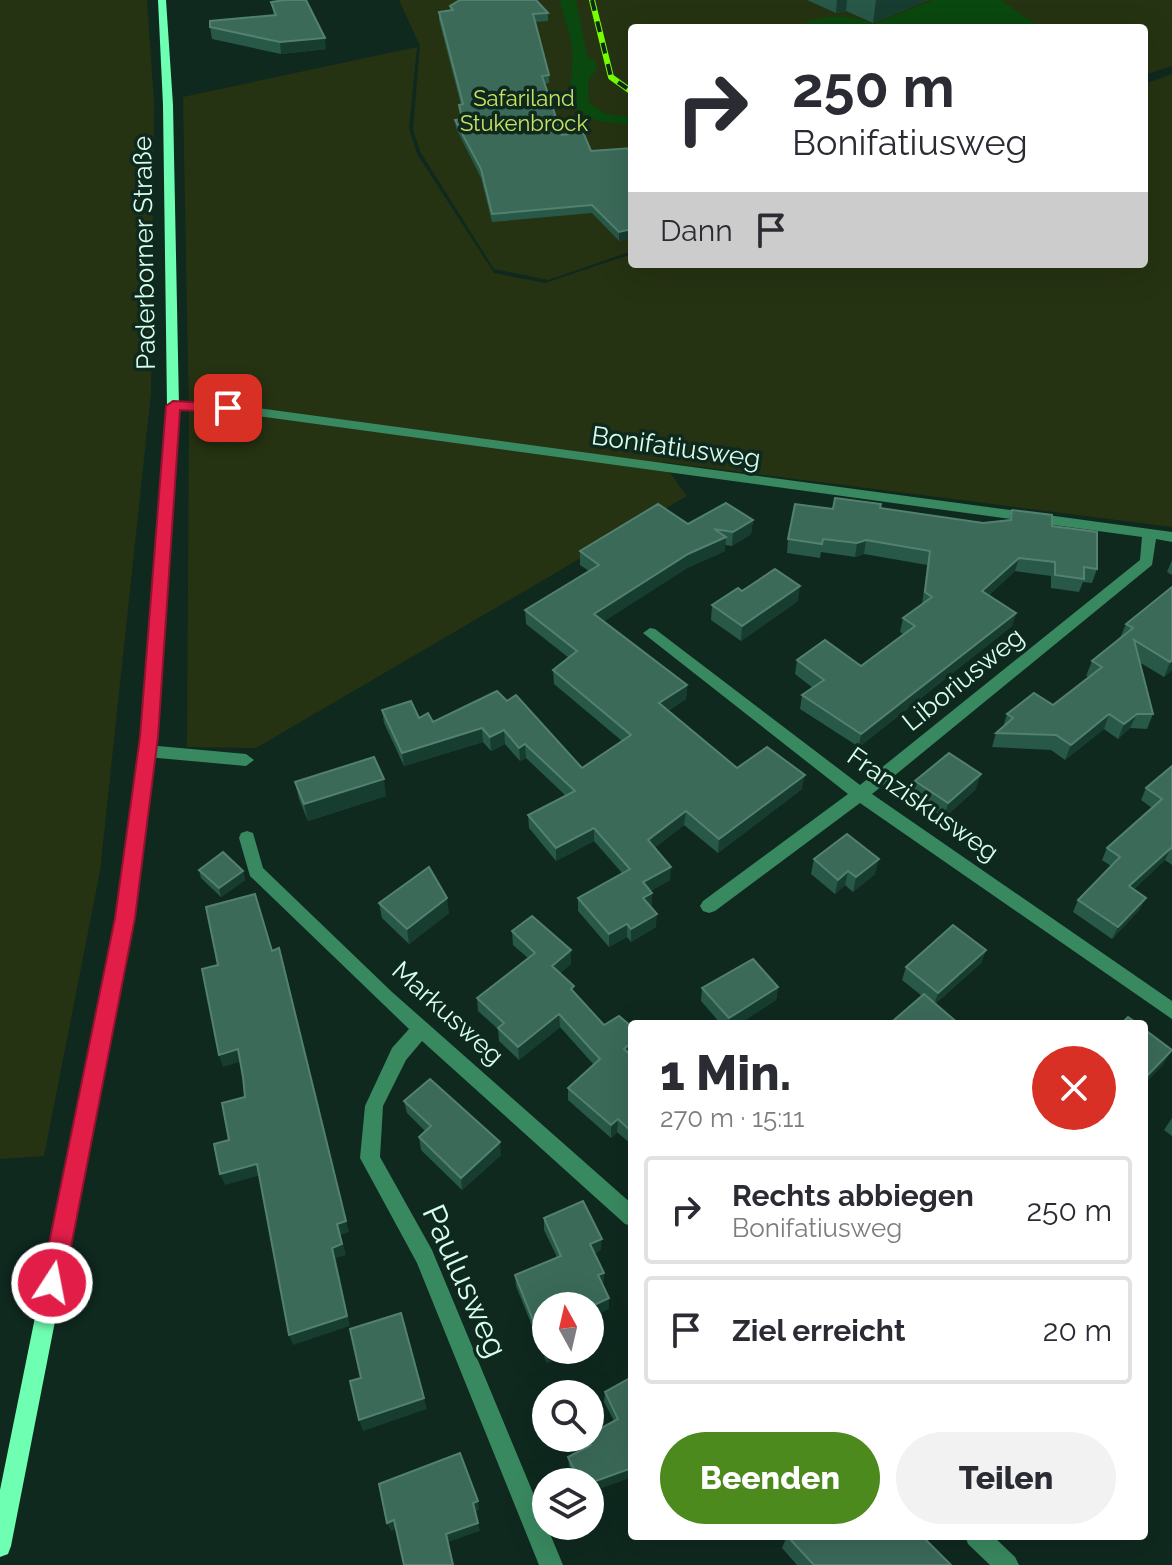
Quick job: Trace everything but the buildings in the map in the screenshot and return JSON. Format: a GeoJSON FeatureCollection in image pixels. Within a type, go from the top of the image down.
{"type":"FeatureCollection","features":[{"type":"Feature","properties":{"kind":"main road","name":"Paderborner Straße"},"geometry":{"type":"LineString","coordinates":[[0,1546],[125,918],[147,751],[173,406],[168,105],[162,0]]}},
{"type":"Feature","properties":{"kind":"street","name":"Bonifatiusweg"},"geometry":{"type":"LineString","coordinates":[[173,406],[228,408],[1172,537]]}},
{"type":"Feature","properties":{"kind":"street","name":"Liboriusweg"},"geometry":{"type":"LineString","coordinates":[[709,906],[860,794],[1147,562],[1149,534]]}},
{"type":"Feature","properties":{"kind":"street","name":"Franziskusweg"},"geometry":{"type":"LineString","coordinates":[[650,633],[860,794],[1172,1011]]}},
{"type":"Feature","properties":{"kind":"street"},"geometry":{"type":"LineString","coordinates":[[147,751],[246,760]]}},
{"type":"Feature","properties":{"kind":"street","name":"Markusweg"},"geometry":{"type":"LineString","coordinates":[[247,838],[256,871],[421,1029],[628,1213]]}},
{"type":"Feature","properties":{"kind":"street","name":"Paulusweg"},"geometry":{"type":"LineString","coordinates":[[421,1029],[399,1054],[374,1106],[370,1158],[425,1257],[551,1565]]}},
{"type":"Feature","properties":{"kind":"street"},"geometry":{"type":"LineString","coordinates":[[980,1540],[1007,1565]]}},
{"type":"Feature","properties":{"kind":"green space"},"geometry":{"type":"Polygon","coordinates":[[[0,0],[147,0],[154,102],[151,393],[100,871],[44,1156],[0,1159],[0,0]]]}},
{"type":"Feature","properties":{"kind":"green space","name":"Safariland Stukenbrock"},"geometry":{"type":"Polygon","coordinates":[[[399,0],[1172,0],[1172,66],[1148,74],[1148,24],[628,24],[628,252],[548,280],[494,269],[421,153],[413,130],[420,46],[399,0]]]}},
{"type":"Feature","properties":{"kind":"green space"},"geometry":{"type":"Polygon","coordinates":[[[417,47],[409,128],[417,154],[494,273],[545,283],[628,255],[628,268],[1148,268],[1148,83],[1172,74],[1172,527],[662,462],[687,496],[256,748],[187,747],[189,416],[183,97],[417,47]]]}},
{"type":"Feature","properties":{"kind":"shaded area"},"geometry":{"type":"Polygon","coordinates":[[[560,0],[576,0],[587,56],[596,62],[596,70],[588,81],[589,103],[606,114],[628,117],[628,125],[597,121],[574,107],[571,44],[560,0]]]}},
{"type":"Feature","properties":{"kind":"shaded area"},"geometry":{"type":"Polygon","coordinates":[[[933,0],[1000,0],[1036,24],[874,24],[933,0]]]}},
{"type":"Feature","properties":{"kind":"shaded area"},"geometry":{"type":"Polygon","coordinates":[[[834,16],[874,24],[804,24],[834,16]]]}},
{"type":"Feature","properties":{"kind":"railway"},"geometry":{"type":"LineString","coordinates":[[592,0],[611,77],[628,89]]}},
{"type":"Feature","properties":{"kind":"route"},"geometry":{"type":"LineString","coordinates":[[52,1283],[125,918],[149,737],[173,406],[228,408]]}}]}
